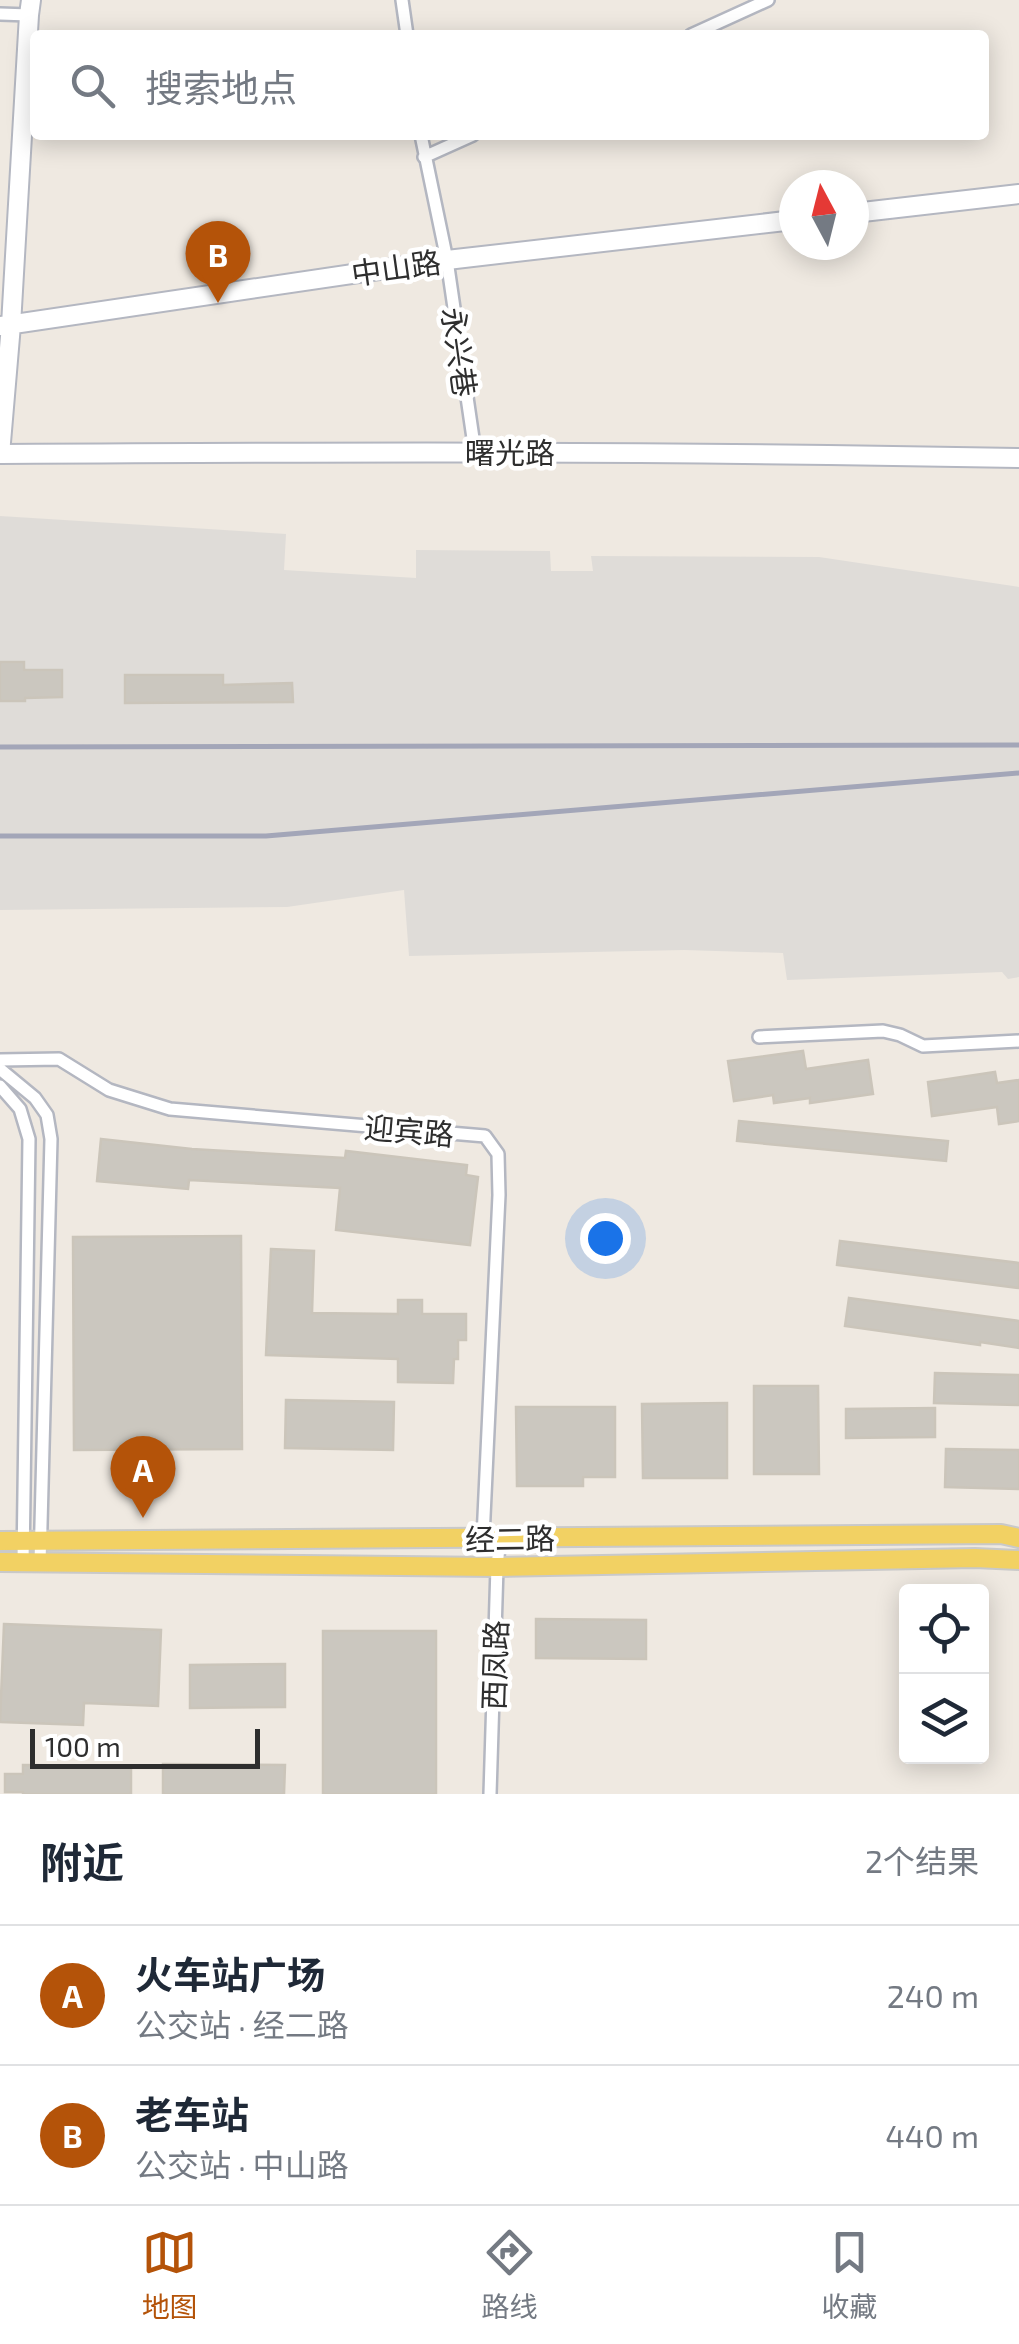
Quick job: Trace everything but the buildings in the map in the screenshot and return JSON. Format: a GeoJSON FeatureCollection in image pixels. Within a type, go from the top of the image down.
{"type":"FeatureCollection","features":[{"type":"Feature","properties":{"kind":"main road"},"geometry":{"type":"LineString","coordinates":[[0,454],[30,7]]}},
{"type":"Feature","properties":{"kind":"main road"},"geometry":{"type":"LineString","coordinates":[[869,211],[1019,194]]}},
{"type":"Feature","properties":{"kind":"main road","name":"中山路"},"geometry":{"type":"LineString","coordinates":[[6,326],[446,260],[779,222]]}},
{"type":"Feature","properties":{"kind":"main road","name":"曙光路"},"geometry":{"type":"LineString","coordinates":[[0,454],[475,452],[1019,458]]}},
{"type":"Feature","properties":{"kind":"main road","name":"经二路"},"geometry":{"type":"LineString","coordinates":[[0,1541],[1001,1534],[1019,1538]]}},
{"type":"Feature","properties":{"kind":"main road","name":"经二路"},"geometry":{"type":"LineString","coordinates":[[0,1562],[497,1567],[1019,1560]]}},
{"type":"Feature","properties":{"kind":"street"},"geometry":{"type":"LineString","coordinates":[[402,0],[406,30]]}},
{"type":"Feature","properties":{"kind":"street"},"geometry":{"type":"LineString","coordinates":[[703,30],[768,0]]}},
{"type":"Feature","properties":{"kind":"street"},"geometry":{"type":"LineString","coordinates":[[0,14],[30,7]]}},
{"type":"Feature","properties":{"kind":"street","name":"永兴巷"},"geometry":{"type":"LineString","coordinates":[[422,140],[446,260],[475,452]]}},
{"type":"Feature","properties":{"kind":"street"},"geometry":{"type":"LineString","coordinates":[[424,158],[462,140]]}},
{"type":"Feature","properties":{"kind":"street"},"geometry":{"type":"LineString","coordinates":[[760,1038],[883,1031],[922,1046],[1019,1042]]}},
{"type":"Feature","properties":{"kind":"street","name":"迎宾路"},"geometry":{"type":"LineString","coordinates":[[0,1060],[59,1059],[109,1090],[170,1109],[485,1136],[498,1154],[499,1195],[492,1538]]}},
{"type":"Feature","properties":{"kind":"street"},"geometry":{"type":"LineString","coordinates":[[0,1069],[35,1098],[47,1116],[51,1140],[32,1541]]}},
{"type":"Feature","properties":{"kind":"street"},"geometry":{"type":"LineString","coordinates":[[0,1086],[20,1108],[29,1139],[32,1563]]}},
{"type":"Feature","properties":{"kind":"street","name":"西凤路"},"geometry":{"type":"LineString","coordinates":[[490,1794],[497,1567],[492,1538]]}},
{"type":"Feature","properties":{"kind":"shaded area"},"geometry":{"type":"Polygon","coordinates":[[[0,516],[286,534],[284,570],[416,578],[416,550],[550,551],[551,571],[593,571],[591,556],[819,557],[1019,587],[1019,977],[1008,979],[1002,972],[787,980],[783,953],[684,950],[409,956],[404,890],[287,907],[0,910],[0,516]]]}},
{"type":"Feature","properties":{"kind":"railway"},"geometry":{"type":"LineString","coordinates":[[0,747],[1019,745]]}},
{"type":"Feature","properties":{"kind":"railway"},"geometry":{"type":"LineString","coordinates":[[0,836],[266,836],[1019,773]]}},
{"type":"Feature","properties":{"kind":"place","name":"老车站"},"geometry":{"type":"Point","coordinates":[218,303]}},
{"type":"Feature","properties":{"kind":"place","name":"火车站广场"},"geometry":{"type":"Point","coordinates":[143,1518]}}]}
